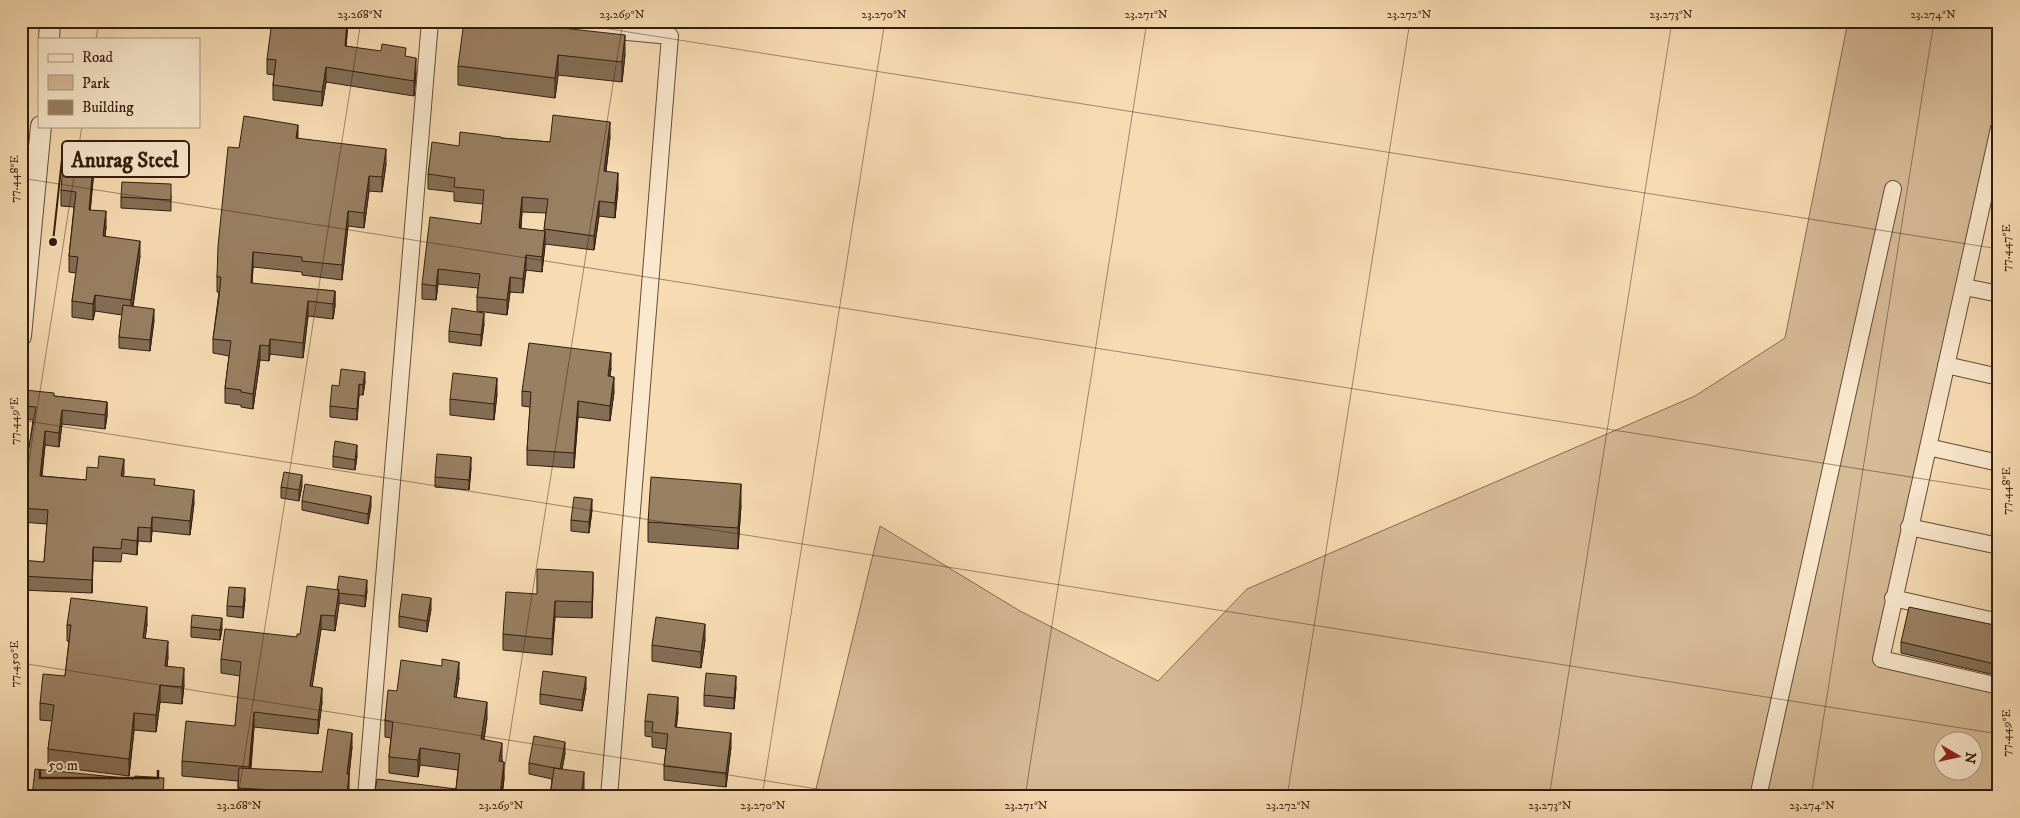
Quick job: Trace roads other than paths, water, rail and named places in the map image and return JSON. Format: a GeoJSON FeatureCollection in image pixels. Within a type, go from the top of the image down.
{"type":"FeatureCollection","features":[{"type":"Feature","properties":{"kind":"street"},"geometry":{"type":"LineString","coordinates":[[49,38],[50,21]]}},
{"type":"Feature","properties":{"kind":"street"},"geometry":{"type":"LineString","coordinates":[[366,797],[430,21]]}},
{"type":"Feature","properties":{"kind":"street"},"geometry":{"type":"LineString","coordinates":[[511,21],[670,36],[609,797]]}},
{"type":"Feature","properties":{"kind":"street"},"geometry":{"type":"LineString","coordinates":[[21,336],[41,128]]}},
{"type":"Feature","properties":{"kind":"street"},"geometry":{"type":"LineString","coordinates":[[1999,128],[1991,199],[1965,287],[1946,365],[1881,659],[1999,686]]}},
{"type":"Feature","properties":{"kind":"street"},"geometry":{"type":"LineString","coordinates":[[1758,797],[1893,189]]}},
{"type":"Feature","properties":{"kind":"street"},"geometry":{"type":"LineString","coordinates":[[1965,287],[1999,294]]}},
{"type":"Feature","properties":{"kind":"street"},"geometry":{"type":"LineString","coordinates":[[1946,365],[1999,377]]}},
{"type":"Feature","properties":{"kind":"street"},"geometry":{"type":"LineString","coordinates":[[1928,447],[1999,463]]}},
{"type":"Feature","properties":{"kind":"street"},"geometry":{"type":"LineString","coordinates":[[1909,527],[1999,546]]}},
{"type":"Feature","properties":{"kind":"street"},"geometry":{"type":"LineString","coordinates":[[1893,598],[1999,622]]}},
{"type":"Feature","properties":{"kind":"place","name":"Anurag Steel"},"geometry":{"type":"Point","coordinates":[53,242]}}]}
